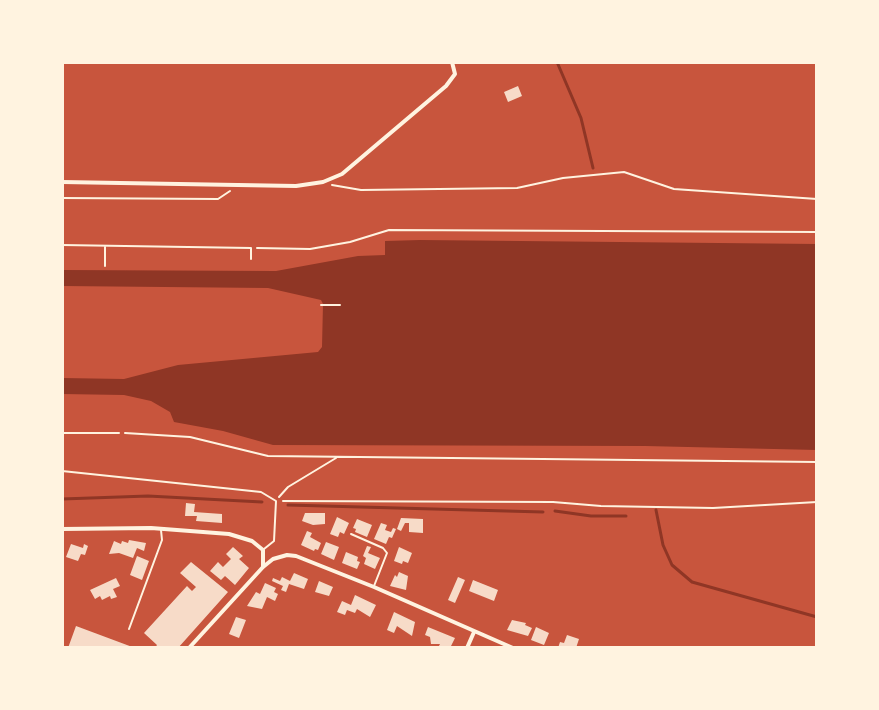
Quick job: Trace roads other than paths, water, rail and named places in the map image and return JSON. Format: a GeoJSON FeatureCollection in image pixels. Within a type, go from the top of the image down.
{"type":"FeatureCollection","features":[{"type":"Feature","properties":{"kind":"street"},"geometry":{"type":"LineString","coordinates":[[62,182],[296,186],[323,182],[342,174],[446,86],[455,74],[452,62]]}},
{"type":"Feature","properties":{"kind":"street"},"geometry":{"type":"LineString","coordinates":[[62,529],[160,529],[229,534],[252,541],[263,550],[263,567]]}},
{"type":"Feature","properties":{"kind":"street"},"geometry":{"type":"LineString","coordinates":[[189,648],[263,567],[273,559],[287,555],[374,587],[513,648]]}},
{"type":"Feature","properties":{"kind":"street"},"geometry":{"type":"LineString","coordinates":[[467,648],[474,632]]}},
{"type":"Feature","properties":{"kind":"lane"},"geometry":{"type":"LineString","coordinates":[[62,245],[251,248],[251,259]]}},
{"type":"Feature","properties":{"kind":"lane"},"geometry":{"type":"LineString","coordinates":[[105,246],[105,266]]}},
{"type":"Feature","properties":{"kind":"lane"},"geometry":{"type":"LineString","coordinates":[[62,433],[119,433]]}},
{"type":"Feature","properties":{"kind":"lane"},"geometry":{"type":"LineString","coordinates":[[62,471],[261,492],[276,501],[274,541],[263,550]]}},
{"type":"Feature","properties":{"kind":"lane"},"geometry":{"type":"LineString","coordinates":[[129,629],[162,540],[160,529]]}},
{"type":"Feature","properties":{"kind":"lane"},"geometry":{"type":"LineString","coordinates":[[351,534],[383,548],[387,553],[374,587]]}},
{"type":"Feature","properties":{"kind":"waterway"},"geometry":{"type":"LineString","coordinates":[[557,62],[581,118],[593,168]]}},
{"type":"Feature","properties":{"kind":"waterway"},"geometry":{"type":"LineString","coordinates":[[62,499],[148,496],[262,502]]}},
{"type":"Feature","properties":{"kind":"waterway"},"geometry":{"type":"LineString","coordinates":[[288,505],[543,512]]}},
{"type":"Feature","properties":{"kind":"waterway"},"geometry":{"type":"LineString","coordinates":[[656,510],[663,545],[672,565],[692,582],[817,617]]}},
{"type":"Feature","properties":{"kind":"waterway"},"geometry":{"type":"LineString","coordinates":[[555,511],[591,516],[626,516]]}}]}
